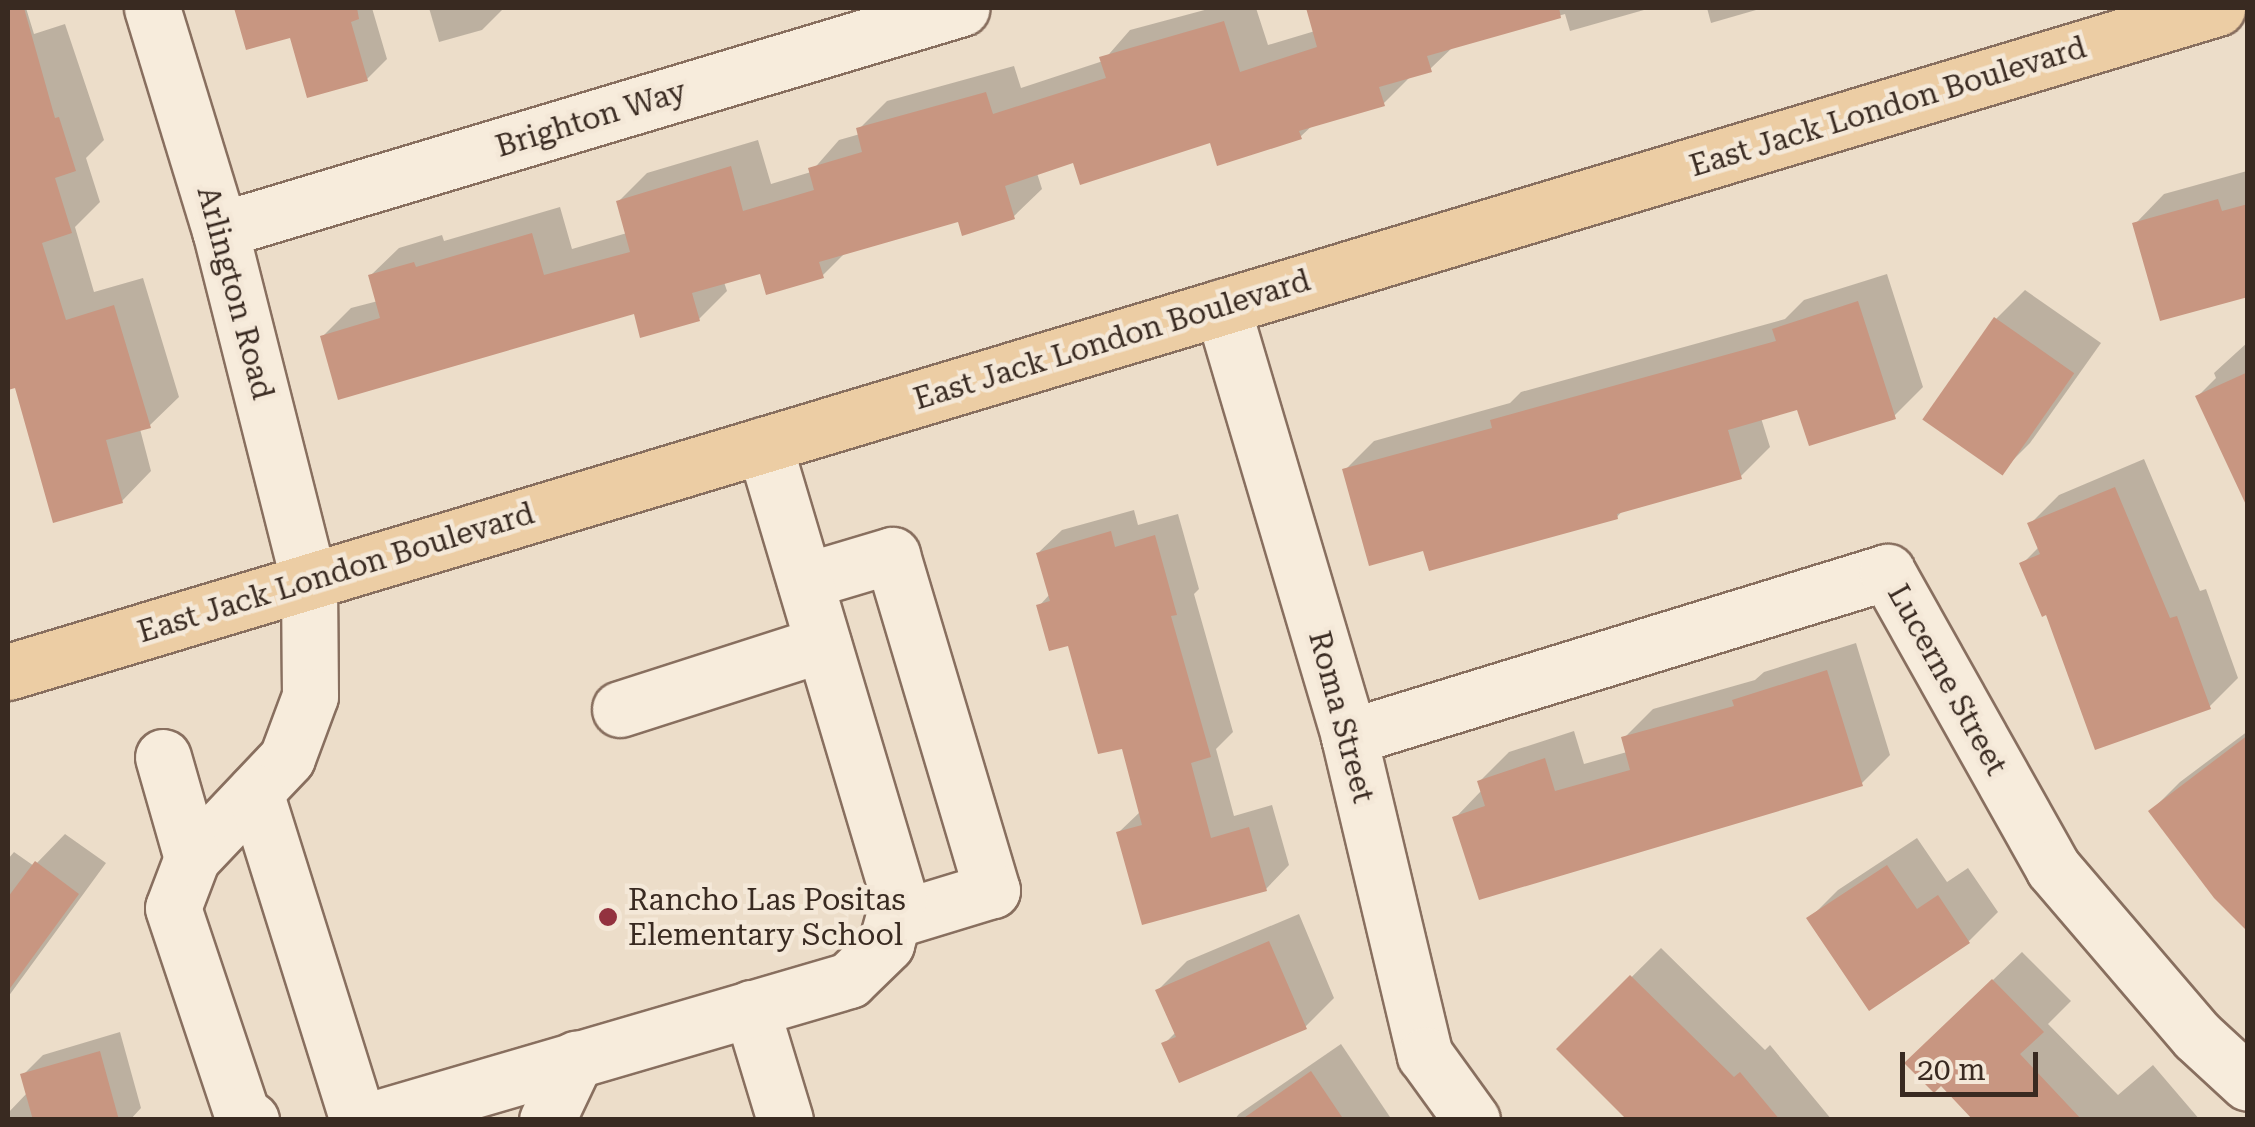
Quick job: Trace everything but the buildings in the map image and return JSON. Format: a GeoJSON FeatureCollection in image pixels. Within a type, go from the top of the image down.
{"type":"FeatureCollection","features":[{"type":"Feature","properties":{"kind":"main road","name":"East Jack London Boulevard"},"geometry":{"type":"LineString","coordinates":[[8,672],[2217,8]]}},
{"type":"Feature","properties":{"kind":"street","name":"Arlington Road"},"geometry":{"type":"LineString","coordinates":[[152,8],[220,230],[309,582],[310,696],[286,758],[192,858]]}},
{"type":"Feature","properties":{"kind":"street","name":"Brighton Way"},"geometry":{"type":"LineString","coordinates":[[220,230],[962,8]]}},
{"type":"Feature","properties":{"kind":"street","name":"Roma Street"},"geometry":{"type":"LineString","coordinates":[[1222,307],[1349,737],[1425,1055],[1472,1120]]}},
{"type":"Feature","properties":{"kind":"street"},"geometry":{"type":"LineString","coordinates":[[372,1120],[849,980],[886,944],[899,898],[764,445]]}},
{"type":"Feature","properties":{"kind":"street"},"geometry":{"type":"LineString","coordinates":[[805,581],[892,555],[992,890],[894,920]]}},
{"type":"Feature","properties":{"kind":"street","name":"Lucerne Street"},"geometry":{"type":"LineString","coordinates":[[1349,737],[1886,572],[2053,868],[2197,1036],[2248,1083]]}},
{"type":"Feature","properties":{"kind":"street"},"geometry":{"type":"LineString","coordinates":[[620,709],[823,644]]}},
{"type":"Feature","properties":{"kind":"street"},"geometry":{"type":"LineString","coordinates":[[162,757],[192,858],[172,908],[242,1114],[251,1120]]}},
{"type":"Feature","properties":{"kind":"street"},"geometry":{"type":"LineString","coordinates":[[255,792],[358,1120]]}},
{"type":"Feature","properties":{"kind":"street"},"geometry":{"type":"LineString","coordinates":[[751,1008],[785,1120]]}},
{"type":"Feature","properties":{"kind":"street"},"geometry":{"type":"LineString","coordinates":[[547,1120],[576,1059]]}},
{"type":"Feature","properties":{"kind":"place","name":"Rancho Las Positas Elementary School"},"geometry":{"type":"Point","coordinates":[608,917]}}]}
